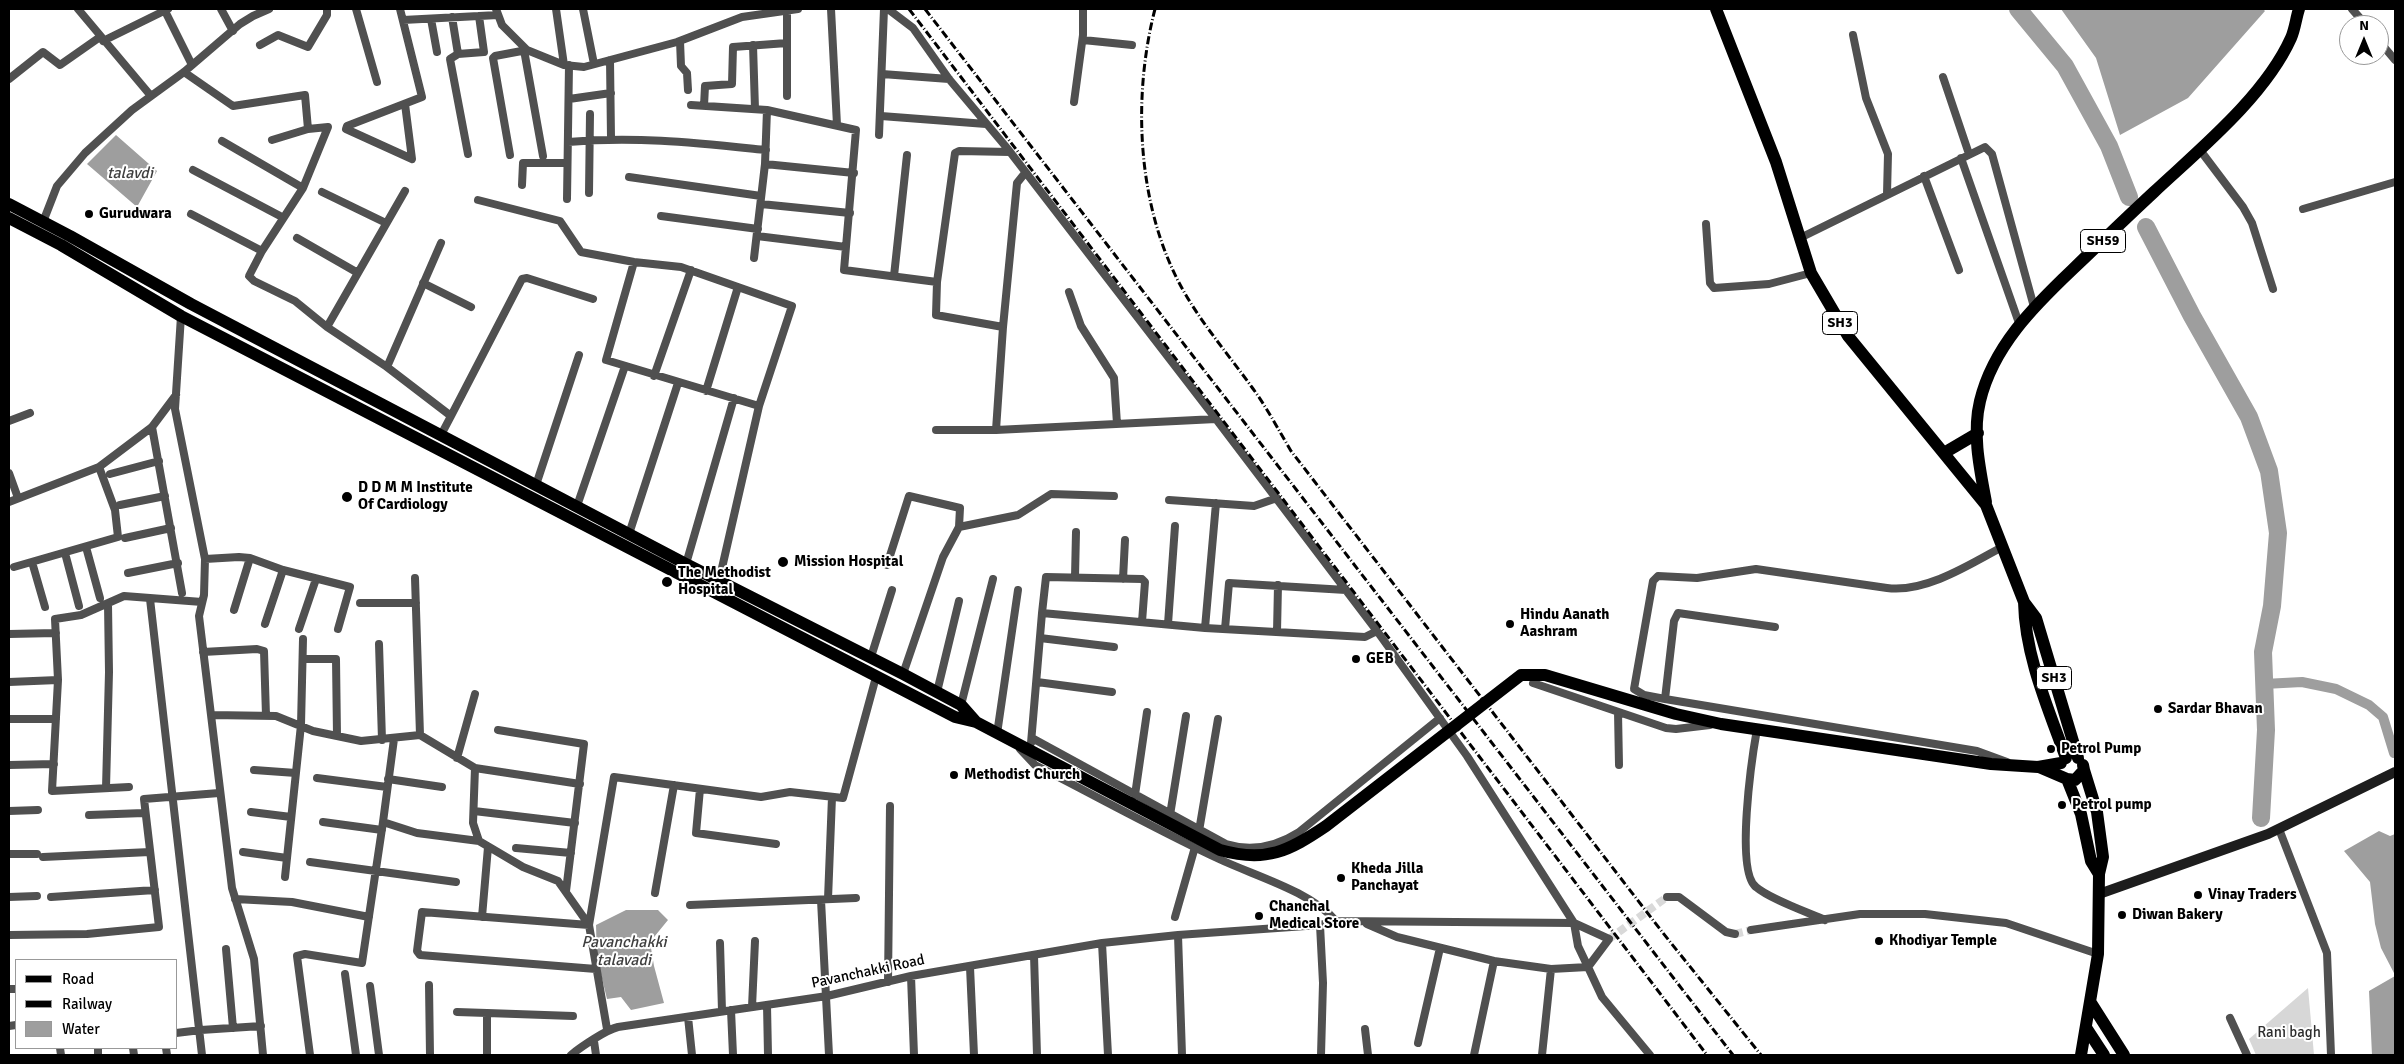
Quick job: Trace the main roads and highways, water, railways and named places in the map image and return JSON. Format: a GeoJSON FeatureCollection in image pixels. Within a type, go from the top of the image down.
{"type":"FeatureCollection","features":[{"type":"Feature","properties":{"kind":"main road","name":"SH3"},"geometry":{"type":"LineString","coordinates":[[1716,9],[1776,162],[1811,273],[1848,336],[1986,505],[2024,602],[2024,622],[2030,650],[2068,760]]}},
{"type":"Feature","properties":{"kind":"main road","name":"SH59"},"geometry":{"type":"LineString","coordinates":[[1986,505],[1979,467],[1978,433],[1980,403],[1988,375],[2034,307],[2200,150],[2259,88],[2276,66],[2292,37],[2299,9]]}},
{"type":"Feature","properties":{"kind":"main road"},"geometry":{"type":"LineString","coordinates":[[9,204],[191,304],[686,564],[871,657],[961,705],[976,722]]}},
{"type":"Feature","properties":{"kind":"main road"},"geometry":{"type":"LineString","coordinates":[[9,218],[61,245],[180,316],[955,717],[976,722],[1016,744],[1032,748],[1220,850],[1251,856],[1276,853],[1297,846],[1326,826],[1521,675],[1545,675],[1676,714],[1757,730],[1991,764],[2038,767],[2068,760],[2083,763],[2097,812],[2103,857],[2099,874],[2098,954],[2087,1029],[2081,1055]]}},
{"type":"Feature","properties":{"kind":"main road"},"geometry":{"type":"LineString","coordinates":[[1944,453],[1978,433]]}},
{"type":"Feature","properties":{"kind":"main road"},"geometry":{"type":"LineString","coordinates":[[2068,760],[2060,770],[2081,814],[2091,861],[2099,874]]}},
{"type":"Feature","properties":{"kind":"main road"},"geometry":{"type":"LineString","coordinates":[[2038,767],[2075,780],[2084,770]]}},
{"type":"Feature","properties":{"kind":"main road"},"geometry":{"type":"LineString","coordinates":[[2099,894],[2279,829],[2395,772]]}},
{"type":"Feature","properties":{"kind":"main road"},"geometry":{"type":"LineString","coordinates":[[2091,1002],[2124,1055]]}},
{"type":"Feature","properties":{"kind":"main road"},"geometry":{"type":"LineString","coordinates":[[2087,1029],[2104,1055]]}},
{"type":"Feature","properties":{"kind":"water"},"geometry":{"type":"Polygon","coordinates":[[[2061,9],[2263,9],[2265,11],[2188,98],[2120,135],[2096,58],[2061,9]]]}},
{"type":"Feature","properties":{"kind":"water","name":"talavdi"},"geometry":{"type":"Polygon","coordinates":[[[116,135],[157,171],[137,207],[87,164],[116,135]]]}},
{"type":"Feature","properties":{"kind":"water"},"geometry":{"type":"Polygon","coordinates":[[[2379,831],[2390,836],[2395,834],[2395,975],[2381,948],[2375,924],[2370,882],[2344,851],[2379,831]]]}},
{"type":"Feature","properties":{"kind":"water","name":"Pavanchakki talavadi"},"geometry":{"type":"Polygon","coordinates":[[[626,910],[658,910],[668,920],[650,942],[664,1003],[631,1010],[621,997],[607,999],[597,958],[596,925],[626,910]]]}},
{"type":"Feature","properties":{"kind":"water"},"geometry":{"type":"Polygon","coordinates":[[[2395,976],[2395,1055],[2372,1055],[2369,991],[2395,976]]]}},
{"type":"Feature","properties":{"kind":"waterway"},"geometry":{"type":"LineString","coordinates":[[2018,9],[2065,66],[2109,146],[2129,197]]}},
{"type":"Feature","properties":{"kind":"waterway"},"geometry":{"type":"LineString","coordinates":[[2146,227],[2192,316],[2249,417],[2269,471],[2278,533],[2272,606],[2263,652],[2266,730],[2261,818]]}},
{"type":"Feature","properties":{"kind":"waterway"},"geometry":{"type":"LineString","coordinates":[[2264,684],[2302,682],[2336,689],[2369,705],[2383,717],[2394,753]]}},
{"type":"Feature","properties":{"kind":"tunnel"},"geometry":{"type":"LineString","coordinates":[[1609,939],[1667,897]]}},
{"type":"Feature","properties":{"kind":"tunnel"},"geometry":{"type":"LineString","coordinates":[[1735,934],[1751,930]]}},
{"type":"Feature","properties":{"kind":"railway"},"geometry":{"type":"LineString","coordinates":[[909,9],[1707,1055]]}},
{"type":"Feature","properties":{"kind":"railway"},"geometry":{"type":"LineString","coordinates":[[925,9],[1733,1055]]}},
{"type":"Feature","properties":{"kind":"railway"},"geometry":{"type":"LineString","coordinates":[[1155,9],[1143,79],[1143,152],[1148,189],[1156,224],[1168,258],[1190,303],[1256,394],[1291,451],[1663,933],[1761,1055]]}},
{"type":"Feature","properties":{"kind":"place","name":"Gurudwara"},"geometry":{"type":"Point","coordinates":[89,214]}},
{"type":"Feature","properties":{"kind":"place","name":"D D M M Institute Of Cardiology"},"geometry":{"type":"Point","coordinates":[347,497]}},
{"type":"Feature","properties":{"kind":"place","name":"Mission Hospital"},"geometry":{"type":"Point","coordinates":[783,562]}},
{"type":"Feature","properties":{"kind":"place","name":"The Methodist Hospital"},"geometry":{"type":"Point","coordinates":[667,582]}},
{"type":"Feature","properties":{"kind":"place","name":"Hindu Aanath Aashram"},"geometry":{"type":"Point","coordinates":[1510,624]}},
{"type":"Feature","properties":{"kind":"place","name":"GEB"},"geometry":{"type":"Point","coordinates":[1356,659]}},
{"type":"Feature","properties":{"kind":"place","name":"Sardar Bhavan"},"geometry":{"type":"Point","coordinates":[2158,709]}},
{"type":"Feature","properties":{"kind":"place","name":"Petrol Pump"},"geometry":{"type":"Point","coordinates":[2051,749]}},
{"type":"Feature","properties":{"kind":"place","name":"Methodist Church"},"geometry":{"type":"Point","coordinates":[954,775]}},
{"type":"Feature","properties":{"kind":"place","name":"Petrol pump"},"geometry":{"type":"Point","coordinates":[2062,805]}},
{"type":"Feature","properties":{"kind":"place","name":"Kheda Jilla Panchayat"},"geometry":{"type":"Point","coordinates":[1341,878]}},
{"type":"Feature","properties":{"kind":"place","name":"Vinay Traders"},"geometry":{"type":"Point","coordinates":[2198,895]}},
{"type":"Feature","properties":{"kind":"place","name":"Diwan Bakery"},"geometry":{"type":"Point","coordinates":[2122,915]}},
{"type":"Feature","properties":{"kind":"place","name":"Chanchal Medical Store"},"geometry":{"type":"Point","coordinates":[1259,916]}},
{"type":"Feature","properties":{"kind":"place","name":"Khodiyar Temple"},"geometry":{"type":"Point","coordinates":[1879,941]}},
{"type":"Feature","properties":{"kind":"park label","name":"Rani bagh"},"geometry":{"type":"Point","coordinates":[2289,1033]}}]}
